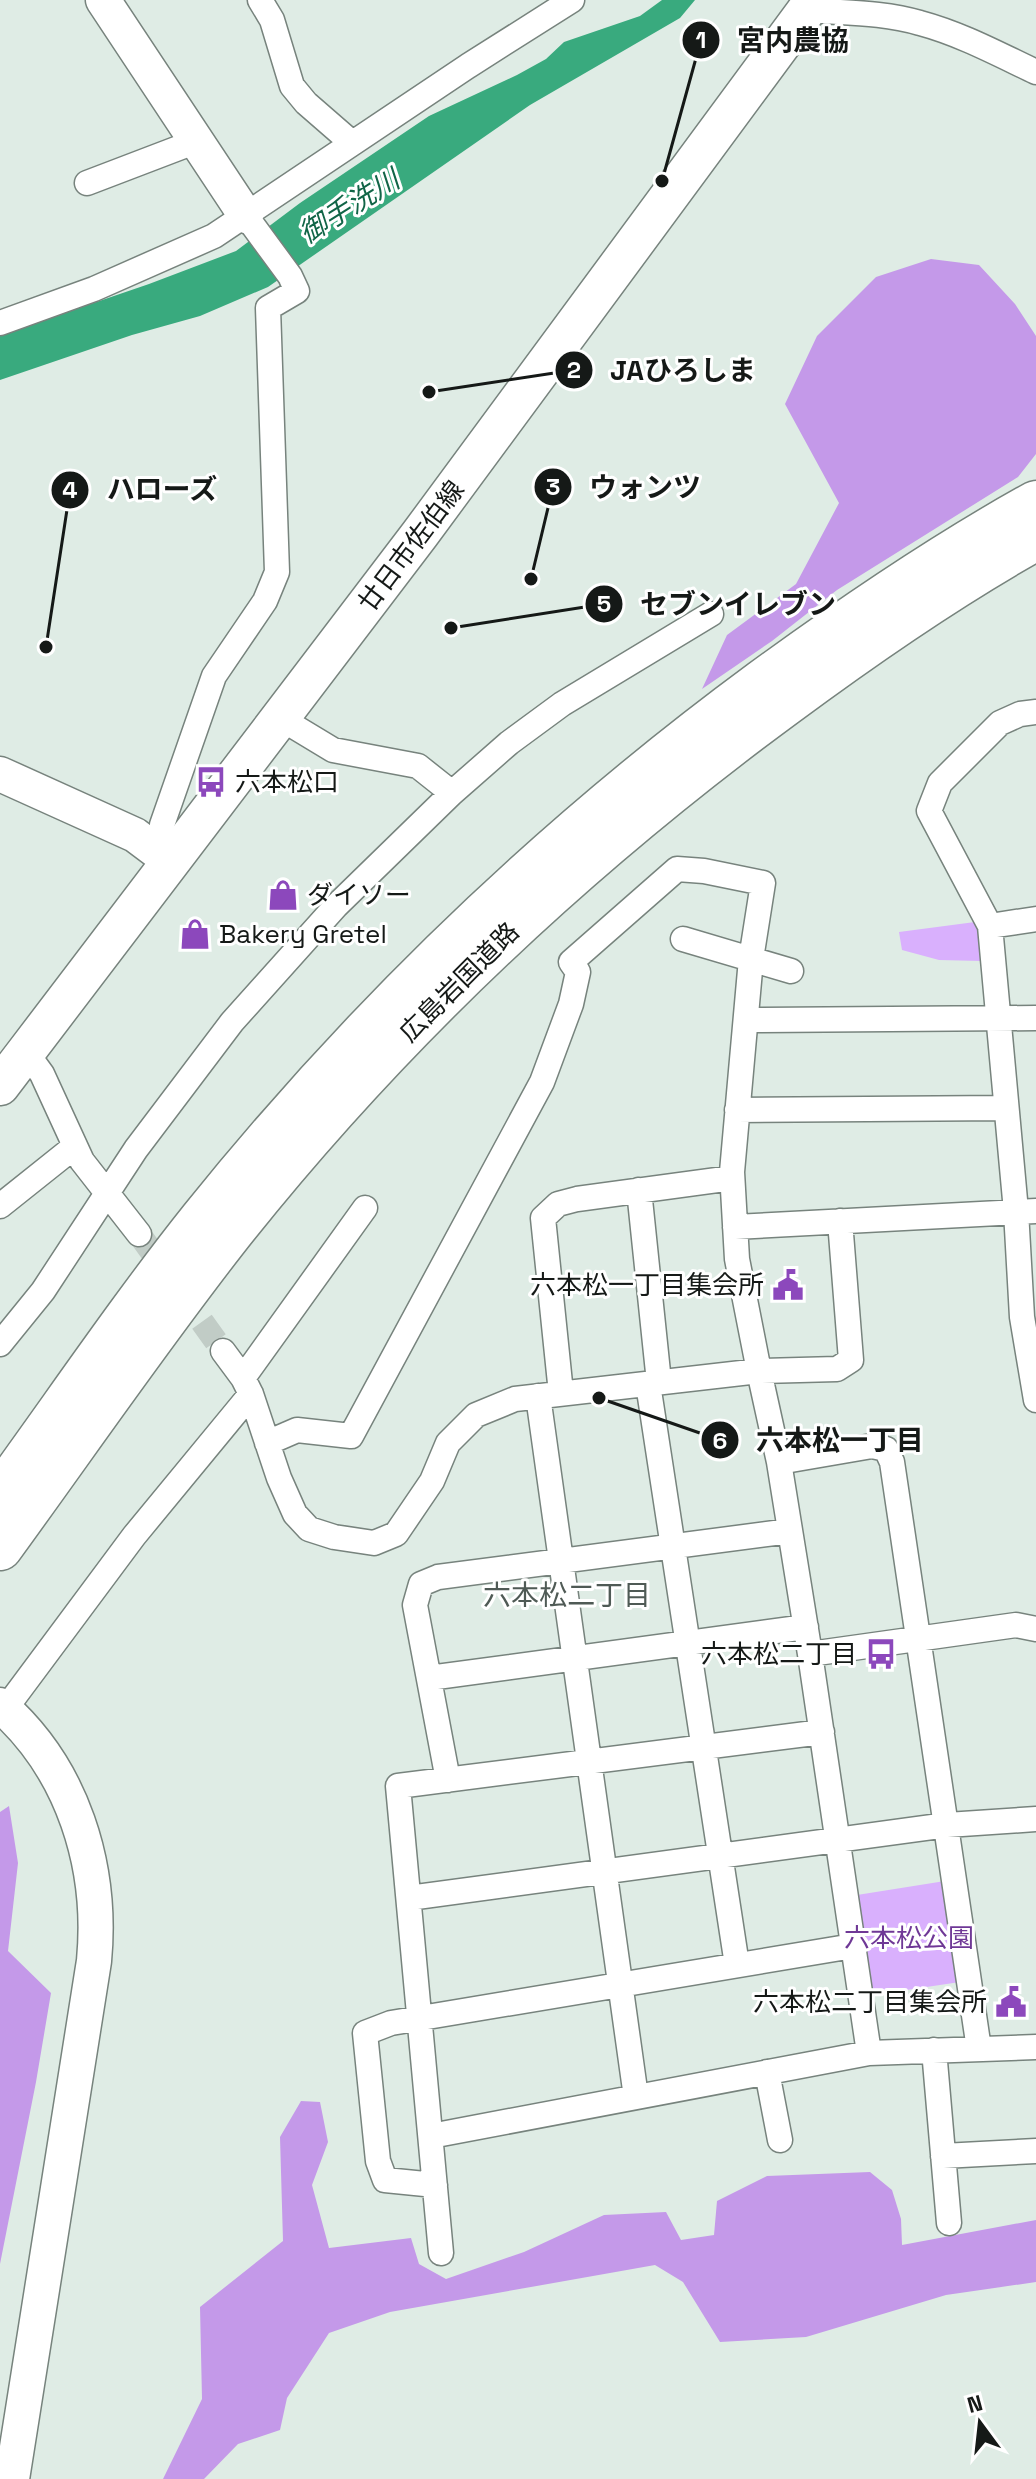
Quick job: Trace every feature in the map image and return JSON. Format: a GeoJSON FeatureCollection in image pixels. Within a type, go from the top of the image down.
{"type":"FeatureCollection","features":[{"type":"Feature","properties":{"kind":"highway","name":"広島岩国道路"},"geometry":{"type":"LineString","coordinates":[[0,1495],[174,1256],[258,1152],[378,1019],[505,893],[640,776],[854,614],[929,565],[1036,503]]}},
{"type":"Feature","properties":{"kind":"highway","name":"広島岩国道路"},"geometry":{"type":"LineString","coordinates":[[0,1548],[226,1239],[341,1105],[462,977],[592,857],[729,745],[872,641],[945,592],[1036,538]]}},
{"type":"Feature","properties":{"kind":"main road","name":"廿日市佐伯線"},"geometry":{"type":"LineString","coordinates":[[0,1086],[165,857],[280,718],[420,534],[812,4]]}},
{"type":"Feature","properties":{"kind":"street"},"geometry":{"type":"LineString","coordinates":[[103,0],[250,222],[290,276],[297,291],[268,308],[277,572],[265,601],[214,676],[166,812],[160,838],[165,857]]}},
{"type":"Feature","properties":{"kind":"street"},"geometry":{"type":"LineString","coordinates":[[260,0],[272,20],[292,86],[306,103],[352,143]]}},
{"type":"Feature","properties":{"kind":"street"},"geometry":{"type":"LineString","coordinates":[[0,323],[94,289],[250,222],[352,143],[572,0]]}},
{"type":"Feature","properties":{"kind":"street"},"geometry":{"type":"LineString","coordinates":[[812,4],[918,22],[991,50],[1036,72]]}},
{"type":"Feature","properties":{"kind":"street"},"geometry":{"type":"LineString","coordinates":[[87,183],[197,141]]}},
{"type":"Feature","properties":{"kind":"street"},"geometry":{"type":"LineString","coordinates":[[0,1344],[43,1291],[136,1149],[232,1022],[336,906],[452,793],[509,743],[562,704],[711,614]]}},
{"type":"Feature","properties":{"kind":"street"},"geometry":{"type":"LineString","coordinates":[[1036,712],[1020,714],[1000,723],[940,783],[929,811],[990,926],[1006,1108],[1026,1211],[1022,1317],[1034,1369],[1036,1400]]}},
{"type":"Feature","properties":{"kind":"street"},"geometry":{"type":"LineString","coordinates":[[280,718],[333,750],[418,766],[452,793]]}},
{"type":"Feature","properties":{"kind":"street"},"geometry":{"type":"LineString","coordinates":[[0,774],[135,835],[165,857]]}},
{"type":"Feature","properties":{"kind":"street"},"geometry":{"type":"LineString","coordinates":[[267,1443],[297,1430],[351,1436],[542,1082],[571,1004],[578,972],[571,962],[677,869],[763,883],[751,959],[732,1178],[737,1259],[779,1462],[869,2053]]}},
{"type":"Feature","properties":{"kind":"street"},"geometry":{"type":"LineString","coordinates":[[990,926],[1036,919]]}},
{"type":"Feature","properties":{"kind":"street"},"geometry":{"type":"LineString","coordinates":[[683,939],[791,971]]}},
{"type":"Feature","properties":{"kind":"street"},"geometry":{"type":"LineString","coordinates":[[746,1020],[1036,1018]]}},
{"type":"Feature","properties":{"kind":"street"},"geometry":{"type":"LineString","coordinates":[[26,1052],[43,1077],[74,1147],[139,1234]]}},
{"type":"Feature","properties":{"kind":"street"},"geometry":{"type":"LineString","coordinates":[[737,1110],[1006,1108]]}},
{"type":"Feature","properties":{"kind":"street"},"geometry":{"type":"LineString","coordinates":[[0,1206],[74,1147]]}},
{"type":"Feature","properties":{"kind":"street"},"geometry":{"type":"LineString","coordinates":[[636,2097],[562,1560],[549,1395],[543,1218],[558,1204],[732,1178]]}},
{"type":"Feature","properties":{"kind":"street"},"geometry":{"type":"LineString","coordinates":[[639,1190],[654,1383],[674,1546],[737,1965]]}},
{"type":"Feature","properties":{"kind":"street"},"geometry":{"type":"LineString","coordinates":[[12,2479],[94,1961],[97,1909],[90,1858],[67,1796],[47,1757],[29,1733],[2,1710],[247,1386],[365,1208]]}},
{"type":"Feature","properties":{"kind":"street"},"geometry":{"type":"LineString","coordinates":[[735,1227],[1026,1211]]}},
{"type":"Feature","properties":{"kind":"street"},"geometry":{"type":"LineString","coordinates":[[223,1351],[247,1386],[295,1514],[309,1529],[334,1537],[374,1543],[396,1534],[432,1481],[448,1443],[476,1415],[515,1399],[759,1371],[837,1369],[851,1360],[840,1221]]}},
{"type":"Feature","properties":{"kind":"street"},"geometry":{"type":"LineString","coordinates":[[779,1462],[872,1446],[886,1449],[896,1481],[979,2049]]}},
{"type":"Feature","properties":{"kind":"street"},"geometry":{"type":"LineString","coordinates":[[448,1780],[415,1605],[421,1584],[438,1577],[790,1531]]}},
{"type":"Feature","properties":{"kind":"street"},"geometry":{"type":"LineString","coordinates":[[810,1654],[1016,1625],[1036,1629]]}},
{"type":"Feature","properties":{"kind":"street"},"geometry":{"type":"LineString","coordinates":[[429,1678],[806,1627]]}},
{"type":"Feature","properties":{"kind":"street"},"geometry":{"type":"LineString","coordinates":[[441,2253],[398,1786],[822,1732]]}},
{"type":"Feature","properties":{"kind":"street"},"geometry":{"type":"LineString","coordinates":[[409,1898],[947,1825],[1036,1819]]}},
{"type":"Feature","properties":{"kind":"street"},"geometry":{"type":"LineString","coordinates":[[435,2185],[385,2180],[378,2161],[365,2033],[391,2023],[853,1946]]}},
{"type":"Feature","properties":{"kind":"street"},"geometry":{"type":"LineString","coordinates":[[431,2136],[869,2053],[1036,2047]]}},
{"type":"Feature","properties":{"kind":"street"},"geometry":{"type":"LineString","coordinates":[[934,2050],[949,2223]]}},
{"type":"Feature","properties":{"kind":"street"},"geometry":{"type":"LineString","coordinates":[[767,2072],[780,2140]]}},
{"type":"Feature","properties":{"kind":"street"},"geometry":{"type":"LineString","coordinates":[[943,2156],[1036,2151]]}},
{"type":"Feature","properties":{"kind":"green space"},"geometry":{"type":"Polygon","coordinates":[[[975,922],[982,961],[939,960],[902,950],[899,932],[975,922]]]}},
{"type":"Feature","properties":{"kind":"green space","name":"六本松公園"},"geometry":{"type":"Polygon","coordinates":[[[945,1881],[960,1982],[873,1995],[857,1895],[945,1881]]]}},
{"type":"Feature","properties":{"kind":"shaded area"},"geometry":{"type":"Polygon","coordinates":[[[931,259],[979,265],[1015,304],[1036,336],[1036,454],[1018,477],[837,590],[772,641],[702,689],[727,635],[796,584],[839,503],[785,404],[817,336],[876,277],[931,259]]]}},
{"type":"Feature","properties":{"kind":"shaded area"},"geometry":{"type":"Polygon","coordinates":[[[9,1806],[18,1863],[8,1951],[51,1993],[0,2264],[0,1812],[9,1806]]]}},
{"type":"Feature","properties":{"kind":"shaded area"},"geometry":{"type":"Polygon","coordinates":[[[301,2101],[320,2102],[328,2142],[312,2185],[329,2248],[411,2238],[419,2264],[446,2279],[524,2252],[604,2215],[666,2212],[681,2240],[714,2235],[717,2201],[767,2176],[870,2172],[892,2190],[901,2219],[902,2245],[1036,2220],[1036,2282],[946,2295],[806,2337],[720,2342],[683,2282],[655,2265],[390,2312],[329,2333],[287,2398],[280,2430],[238,2444],[204,2479],[163,2479],[202,2399],[200,2307],[283,2241],[280,2137],[301,2101]]]}},
{"type":"Feature","properties":{"kind":"water","name":"御手洗川"},"geometry":{"type":"Polygon","coordinates":[[[662,0],[695,0],[680,18],[530,105],[268,287],[200,316],[132,335],[0,380],[0,335],[236,251],[300,203],[429,116],[517,75],[546,59],[564,42],[640,16],[662,0]]]}},
{"type":"Feature","properties":{"kind":"tunnel"},"geometry":{"type":"LineString","coordinates":[[139,1234],[223,1351]]}},
{"type":"Feature","properties":{"kind":"place","name":"宮内農協"},"geometry":{"type":"Point","coordinates":[662,181]}},
{"type":"Feature","properties":{"kind":"place","name":"JAひろしま"},"geometry":{"type":"Point","coordinates":[429,392]}},
{"type":"Feature","properties":{"kind":"place","name":"ウォンツ"},"geometry":{"type":"Point","coordinates":[531,579]}},
{"type":"Feature","properties":{"kind":"place","name":"セブンイレブン"},"geometry":{"type":"Point","coordinates":[451,628]}},
{"type":"Feature","properties":{"kind":"place","name":"ハローズ"},"geometry":{"type":"Point","coordinates":[46,647]}},
{"type":"Feature","properties":{"kind":"place","name":"六本松口"},"geometry":{"type":"Point","coordinates":[211,782]}},
{"type":"Feature","properties":{"kind":"place","name":"ダイソー"},"geometry":{"type":"Point","coordinates":[283,895]}},
{"type":"Feature","properties":{"kind":"place","name":"Bakery Gretel"},"geometry":{"type":"Point","coordinates":[195,934]}},
{"type":"Feature","properties":{"kind":"place","name":"六本松一丁目集会所"},"geometry":{"type":"Point","coordinates":[788,1285]}},
{"type":"Feature","properties":{"kind":"place","name":"六本松一丁目"},"geometry":{"type":"Point","coordinates":[599,1398]}},
{"type":"Feature","properties":{"kind":"place","name":"六本松二丁目"},"geometry":{"type":"Point","coordinates":[881,1654]}},
{"type":"Feature","properties":{"kind":"place","name":"六本松二丁目集会所"},"geometry":{"type":"Point","coordinates":[1011,2002]}},
{"type":"Feature","properties":{"kind":"district","name":"六本松二丁目"},"geometry":{"type":"Point","coordinates":[567,1595]}}]}
